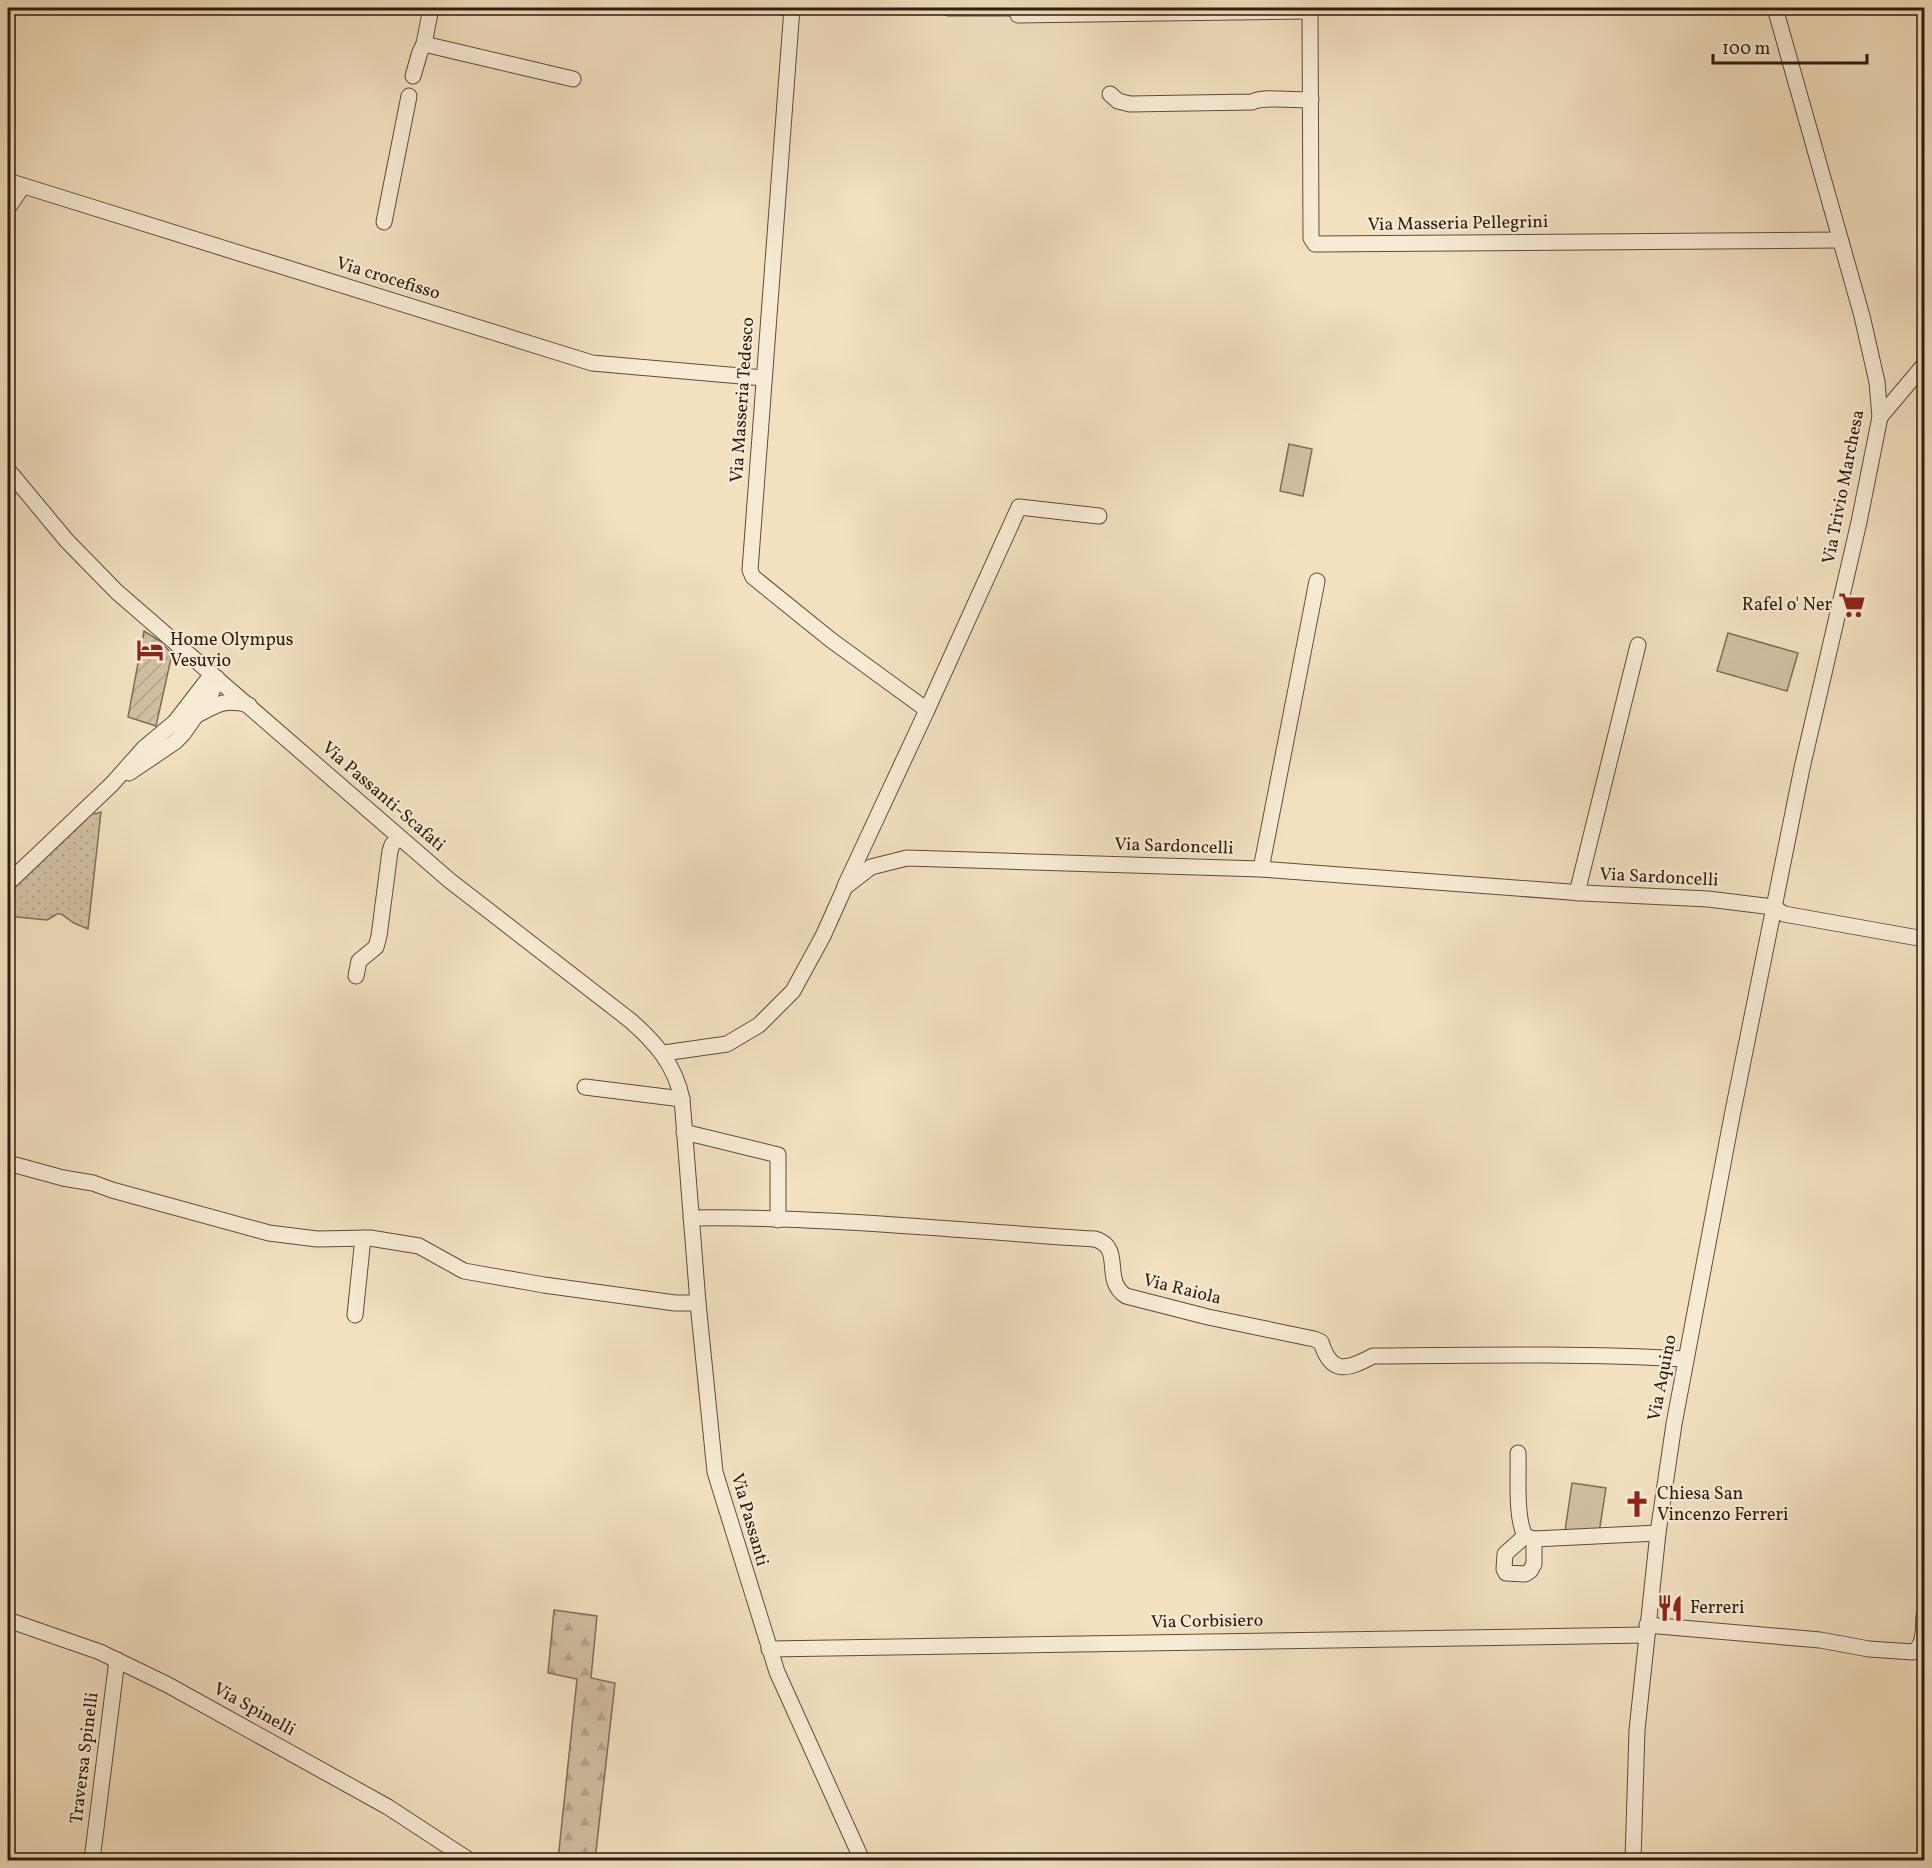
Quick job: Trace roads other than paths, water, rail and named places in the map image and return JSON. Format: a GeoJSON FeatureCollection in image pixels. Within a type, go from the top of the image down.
{"type":"FeatureCollection","features":[{"type":"Feature","properties":{"kind":"street"},"geometry":{"type":"LineString","coordinates":[[413,76],[424,44],[431,8]]}},
{"type":"Feature","properties":{"kind":"street","name":"Via Masseria Tedesco"},"geometry":{"type":"LineString","coordinates":[[792,8],[750,570],[753,577],[831,640],[927,710]]}},
{"type":"Feature","properties":{"kind":"street"},"geometry":{"type":"LineString","coordinates":[[948,8],[1018,11],[1310,9]]}},
{"type":"Feature","properties":{"kind":"street","name":"Via Trivio Marchesa"},"geometry":{"type":"LineString","coordinates":[[1773,907],[1880,417],[1878,382],[1862,316],[1775,8]]}},
{"type":"Feature","properties":{"kind":"street","name":"Via Masseria Pellegrini"},"geometry":{"type":"LineString","coordinates":[[1310,9],[1311,238],[1317,245],[1840,240]]}},
{"type":"Feature","properties":{"kind":"street"},"geometry":{"type":"LineString","coordinates":[[424,44],[573,80]]}},
{"type":"Feature","properties":{"kind":"street"},"geometry":{"type":"LineString","coordinates":[[1110,94],[1118,101],[1130,104],[1311,99]]}},
{"type":"Feature","properties":{"kind":"street"},"geometry":{"type":"LineString","coordinates":[[384,222],[409,96]]}},
{"type":"Feature","properties":{"kind":"street","name":"Via crocefisso"},"geometry":{"type":"LineString","coordinates":[[8,181],[592,363],[764,378]]}},
{"type":"Feature","properties":{"kind":"street"},"geometry":{"type":"LineString","coordinates":[[8,208],[23,186]]}},
{"type":"Feature","properties":{"kind":"street"},"geometry":{"type":"LineString","coordinates":[[1880,417],[1924,365]]}},
{"type":"Feature","properties":{"kind":"street","name":"Via Passanti-Scafati"},"geometry":{"type":"LineString","coordinates":[[8,470],[67,541],[117,592],[399,837],[494,916],[649,1037],[664,1053],[679,1083],[687,1168]]}},
{"type":"Feature","properties":{"kind":"street"},"geometry":{"type":"LineString","coordinates":[[845,887],[1019,507],[1099,516]]}},
{"type":"Feature","properties":{"kind":"street"},"geometry":{"type":"LineString","coordinates":[[1261,869],[1317,580]]}},
{"type":"Feature","properties":{"kind":"street"},"geometry":{"type":"LineString","coordinates":[[1577,893],[1638,645]]}},
{"type":"Feature","properties":{"kind":"street"},"geometry":{"type":"LineString","coordinates":[[112,784],[175,742],[196,716],[214,688],[215,676]]}},
{"type":"Feature","properties":{"kind":"street"},"geometry":{"type":"LineString","coordinates":[[8,883],[112,784],[144,748],[175,722],[215,676]]}},
{"type":"Feature","properties":{"kind":"street"},"geometry":{"type":"LineString","coordinates":[[196,716],[223,702],[249,705]]}},
{"type":"Feature","properties":{"kind":"street"},"geometry":{"type":"LineString","coordinates":[[356,976],[359,961],[376,947],[390,851],[399,837]]}},
{"type":"Feature","properties":{"kind":"street","name":"Via Sardoncelli"},"geometry":{"type":"LineString","coordinates":[[664,1053],[727,1044],[759,1025],[793,991],[823,936],[845,887],[871,867],[907,858],[1261,869],[1577,893],[1707,899],[1773,907],[1784,914],[1924,939]]}},
{"type":"Feature","properties":{"kind":"street","name":"Via Aquino"},"geometry":{"type":"LineString","coordinates":[[1633,1860],[1637,1730],[1646,1630],[1674,1424],[1773,907]]}},
{"type":"Feature","properties":{"kind":"street"},"geometry":{"type":"LineString","coordinates":[[585,1087],[682,1099]]}},
{"type":"Feature","properties":{"kind":"street"},"geometry":{"type":"LineString","coordinates":[[684,1132],[778,1155],[778,1220]]}},
{"type":"Feature","properties":{"kind":"street"},"geometry":{"type":"LineString","coordinates":[[8,1163],[63,1178],[93,1183],[270,1233],[317,1239],[363,1238],[419,1246],[464,1271],[544,1285],[675,1303],[698,1303]]}},
{"type":"Feature","properties":{"kind":"street","name":"Via Passanti"},"geometry":{"type":"LineString","coordinates":[[687,1168],[715,1472],[777,1672],[862,1860]]}},
{"type":"Feature","properties":{"kind":"street","name":"Via Raiola"},"geometry":{"type":"LineString","coordinates":[[691,1218],[778,1220],[1104,1241],[1110,1248],[1114,1284],[1119,1292],[1126,1296],[1208,1317],[1314,1339],[1321,1342],[1327,1359],[1335,1365],[1362,1364],[1372,1356],[1547,1355],[1686,1359]]}},
{"type":"Feature","properties":{"kind":"street"},"geometry":{"type":"LineString","coordinates":[[355,1315],[363,1238]]}},
{"type":"Feature","properties":{"kind":"street"},"geometry":{"type":"LineString","coordinates":[[1518,1452],[1522,1531],[1530,1538],[1658,1533]]}},
{"type":"Feature","properties":{"kind":"street","name":"Via Corbisiero"},"geometry":{"type":"LineString","coordinates":[[769,1649],[1646,1630],[1821,1640],[1869,1649],[1913,1652],[1921,1643],[1924,1616]]}},
{"type":"Feature","properties":{"kind":"street","name":"Via Spinelli"},"geometry":{"type":"LineString","coordinates":[[8,1620],[117,1660],[197,1701],[388,1807],[469,1860]]}},
{"type":"Feature","properties":{"kind":"street","name":"Traversa Spinelli"},"geometry":{"type":"LineString","coordinates":[[92,1860],[117,1660]]}},
{"type":"Feature","properties":{"kind":"place","name":"Rafel o' Ner"},"geometry":{"type":"Point","coordinates":[1852,605]}},
{"type":"Feature","properties":{"kind":"place","name":"Home Olympus Vesuvio"},"geometry":{"type":"Point","coordinates":[150,650]}},
{"type":"Feature","properties":{"kind":"place","name":"Chiesa San Vincenzo Ferreri"},"geometry":{"type":"Point","coordinates":[1637,1504]}},
{"type":"Feature","properties":{"kind":"place","name":"Ferreri"},"geometry":{"type":"Point","coordinates":[1670,1608]}}]}
